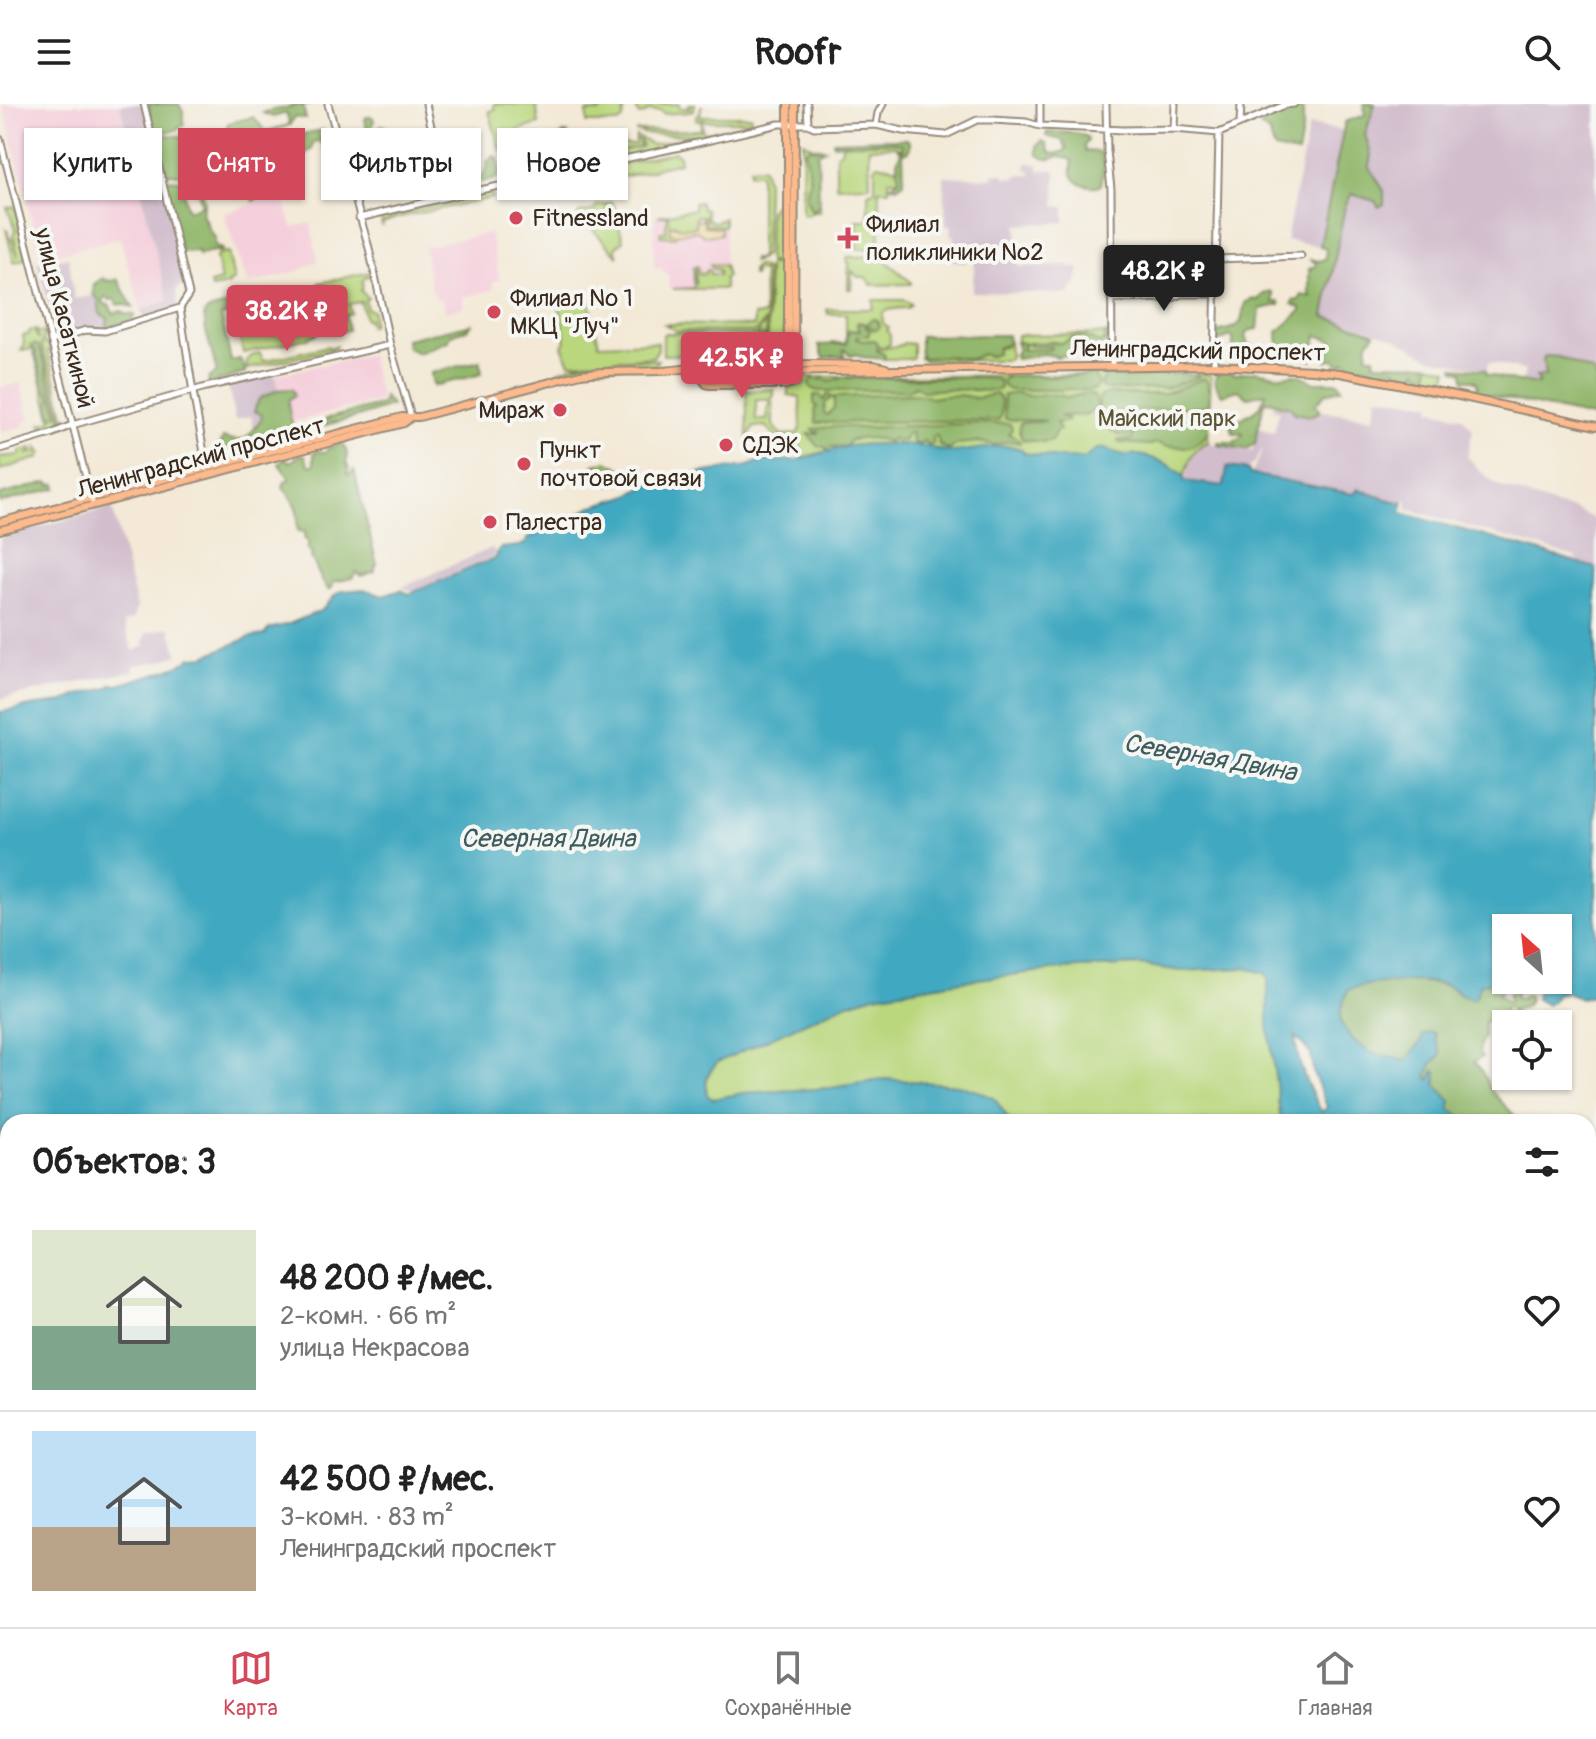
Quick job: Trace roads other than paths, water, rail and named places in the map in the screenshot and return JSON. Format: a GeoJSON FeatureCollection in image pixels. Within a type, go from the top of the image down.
{"type":"FeatureCollection","features":[{"type":"Feature","properties":{"kind":"main road"},"geometry":{"type":"LineString","coordinates":[[788,104],[792,124]]}},
{"type":"Feature","properties":{"kind":"main road"},"geometry":{"type":"LineString","coordinates":[[698,373],[709,385],[786,385],[794,380],[791,368],[792,124],[795,104]]}},
{"type":"Feature","properties":{"kind":"main road","name":"Ленинградский проспект"},"geometry":{"type":"LineString","coordinates":[[0,522],[404,423],[411,418],[581,374],[606,371],[699,366],[875,371],[889,368],[1214,365],[1340,373],[1596,426]]}},
{"type":"Feature","properties":{"kind":"main road","name":"Ленинградский проспект"},"geometry":{"type":"LineString","coordinates":[[685,369],[698,373],[791,368]]}},
{"type":"Feature","properties":{"kind":"main road","name":"Ленинградский проспект"},"geometry":{"type":"LineString","coordinates":[[0,530],[92,501]]}},
{"type":"Feature","properties":{"kind":"street"},"geometry":{"type":"LineString","coordinates":[[51,341],[86,330],[105,331],[180,308],[189,294],[144,104]]}},
{"type":"Feature","properties":{"kind":"street"},"geometry":{"type":"LineString","coordinates":[[328,104],[371,256],[390,345],[411,418]]}},
{"type":"Feature","properties":{"kind":"street"},"geometry":{"type":"LineString","coordinates":[[426,104],[431,128]]}},
{"type":"Feature","properties":{"kind":"street"},"geometry":{"type":"LineString","coordinates":[[807,104],[808,124]]}},
{"type":"Feature","properties":{"kind":"street"},"geometry":{"type":"LineString","coordinates":[[876,125],[883,104]]}},
{"type":"Feature","properties":{"kind":"street"},"geometry":{"type":"LineString","coordinates":[[1040,104],[1040,126]]}},
{"type":"Feature","properties":{"kind":"street"},"geometry":{"type":"LineString","coordinates":[[1106,104],[1111,196],[1112,366]]}},
{"type":"Feature","properties":{"kind":"street"},"geometry":{"type":"LineString","coordinates":[[1174,129],[1175,104]]}},
{"type":"Feature","properties":{"kind":"street"},"geometry":{"type":"LineString","coordinates":[[1239,124],[1241,104]]}},
{"type":"Feature","properties":{"kind":"street"},"geometry":{"type":"LineString","coordinates":[[481,190],[779,124],[808,124],[814,127],[876,125],[946,135],[977,120],[1011,120],[1040,126],[1219,133],[1294,104]]}},
{"type":"Feature","properties":{"kind":"street"},"geometry":{"type":"LineString","coordinates":[[1214,365],[1219,133]]}},
{"type":"Feature","properties":{"kind":"street","name":"улица Касаткиной"},"geometry":{"type":"LineString","coordinates":[[0,139],[92,501]]}},
{"type":"Feature","properties":{"kind":"street"},"geometry":{"type":"LineString","coordinates":[[359,218],[434,200]]}},
{"type":"Feature","properties":{"kind":"street"},"geometry":{"type":"LineString","coordinates":[[1216,259],[1301,256]]}},
{"type":"Feature","properties":{"kind":"street"},"geometry":{"type":"LineString","coordinates":[[1111,299],[1215,294]]}},
{"type":"Feature","properties":{"kind":"street"},"geometry":{"type":"LineString","coordinates":[[180,308],[208,470]]}},
{"type":"Feature","properties":{"kind":"street"},"geometry":{"type":"LineString","coordinates":[[0,449],[72,425],[193,392],[390,345]]}},
{"type":"Feature","properties":{"kind":"water","name":"Северная Двина"},"geometry":{"type":"Polygon","coordinates":[[[870,444],[909,445],[953,452],[1005,446],[1022,449],[1024,453],[1079,458],[1104,449],[1157,460],[1179,472],[1184,476],[1184,481],[1224,486],[1227,467],[1354,494],[1358,489],[1404,503],[1402,512],[1596,568],[1596,996],[1579,998],[1569,994],[1572,994],[1572,914],[1492,914],[1492,983],[1480,985],[1475,998],[1442,984],[1415,981],[1348,990],[1341,1009],[1341,1023],[1354,1041],[1371,1053],[1406,1061],[1423,1035],[1430,1032],[1435,1034],[1441,1054],[1427,1076],[1430,1080],[1437,1071],[1436,1085],[1451,1101],[1450,1110],[1457,1114],[1280,1114],[1268,1023],[1268,977],[1265,973],[1245,968],[1181,971],[1141,965],[1060,969],[875,995],[848,1003],[718,1062],[707,1081],[707,1095],[713,1099],[743,1093],[831,1088],[886,1079],[958,1085],[994,1098],[1005,1114],[0,1114],[0,712],[63,702],[112,684],[119,685],[169,669],[191,657],[205,656],[250,637],[264,635],[269,629],[322,610],[335,595],[343,591],[364,589],[383,596],[401,590],[409,594],[497,557],[501,548],[520,546],[527,539],[590,507],[629,495],[654,482],[748,466],[760,461],[797,460],[849,446],[870,444]],[[1295,1036],[1298,1056],[1312,1094],[1322,1112],[1327,1107],[1313,1072],[1311,1054],[1295,1036]]]}},
{"type":"Feature","properties":{"kind":"water","name":"Северная Двина"},"geometry":{"type":"Polygon","coordinates":[[[1537,994],[1557,994],[1552,1002],[1547,1005],[1536,999],[1537,994]]]}},
{"type":"Feature","properties":{"kind":"place","name":"Fitnessland"},"geometry":{"type":"Point","coordinates":[516,218]}},
{"type":"Feature","properties":{"kind":"place","name":"Филиал поликлиники №2"},"geometry":{"type":"Point","coordinates":[848,238]}},
{"type":"Feature","properties":{"kind":"place","name":"Филиал № 1 МКЦ \"Луч\""},"geometry":{"type":"Point","coordinates":[494,312]}},
{"type":"Feature","properties":{"kind":"place","name":"Мираж"},"geometry":{"type":"Point","coordinates":[560,410]}},
{"type":"Feature","properties":{"kind":"place","name":"СДЭК"},"geometry":{"type":"Point","coordinates":[726,445]}},
{"type":"Feature","properties":{"kind":"place","name":"Пункт почтовой связи"},"geometry":{"type":"Point","coordinates":[524,464]}},
{"type":"Feature","properties":{"kind":"place","name":"Палестра"},"geometry":{"type":"Point","coordinates":[490,522]}},
{"type":"Feature","properties":{"kind":"park label","name":"Майский парк"},"geometry":{"type":"Point","coordinates":[1167,418]}}]}
